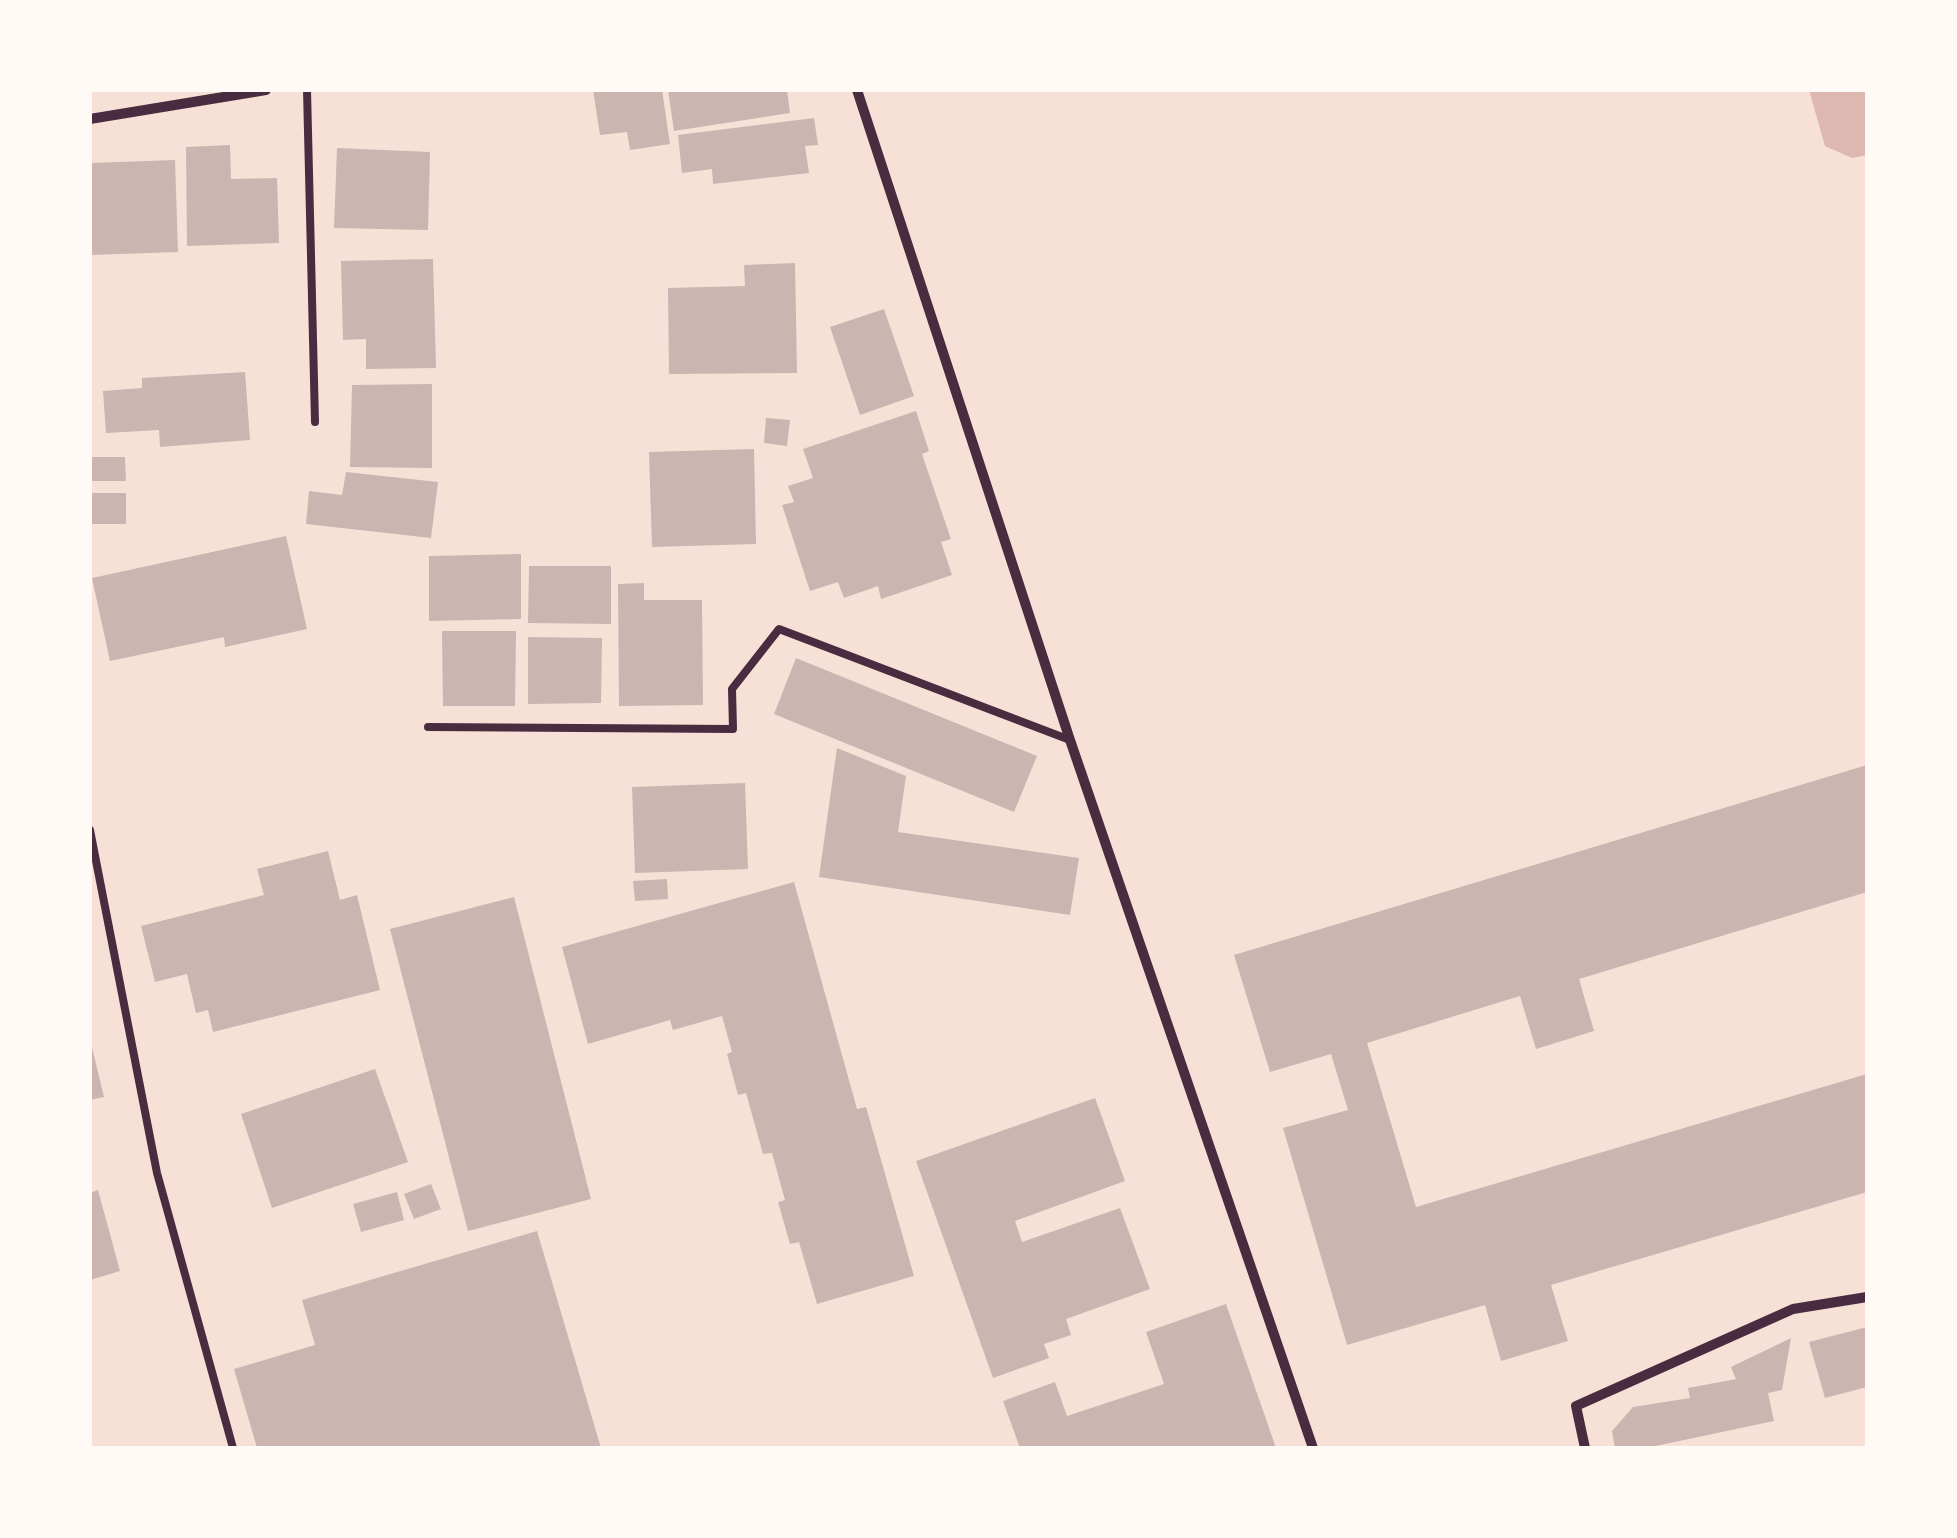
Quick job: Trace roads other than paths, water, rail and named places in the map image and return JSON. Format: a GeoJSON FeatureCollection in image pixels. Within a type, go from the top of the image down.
{"type":"FeatureCollection","features":[{"type":"Feature","properties":{"kind":"street"},"geometry":{"type":"LineString","coordinates":[[90,119],[266,90]]}},
{"type":"Feature","properties":{"kind":"street"},"geometry":{"type":"LineString","coordinates":[[858,90],[1070,740],[1312,1448]]}},
{"type":"Feature","properties":{"kind":"street"},"geometry":{"type":"LineString","coordinates":[[1584,1448],[1576,1406],[1793,1310],[1867,1297]]}},
{"type":"Feature","properties":{"kind":"lane"},"geometry":{"type":"LineString","coordinates":[[307,90],[315,422]]}},
{"type":"Feature","properties":{"kind":"lane"},"geometry":{"type":"LineString","coordinates":[[428,728],[733,729],[732,689],[779,629],[1070,740]]}},
{"type":"Feature","properties":{"kind":"lane"},"geometry":{"type":"LineString","coordinates":[[90,830],[158,1173],[233,1448]]}}]}
